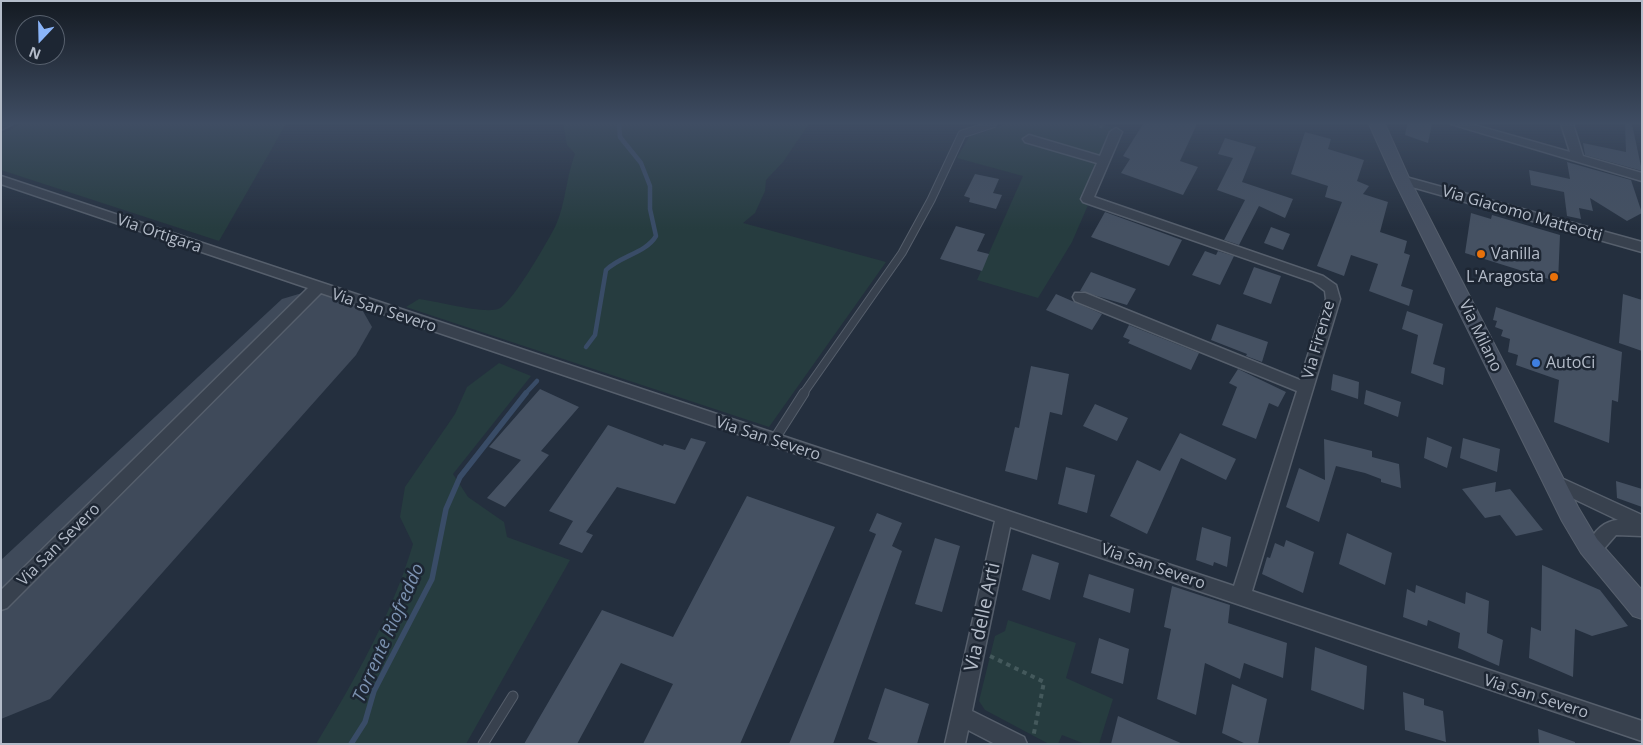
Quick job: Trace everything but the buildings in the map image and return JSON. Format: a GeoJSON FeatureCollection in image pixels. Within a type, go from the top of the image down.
{"type":"FeatureCollection","features":[{"type":"Feature","properties":{"kind":"street"},"geometry":{"type":"LineString","coordinates":[[1096,159],[1104,161]]}},
{"type":"Feature","properties":{"kind":"street","name":"Via Milano"},"geometry":{"type":"LineString","coordinates":[[1393,159],[1570,514],[1589,546],[1642,608]]}},
{"type":"Feature","properties":{"kind":"street"},"geometry":{"type":"LineString","coordinates":[[1578,159],[1642,177]]}},
{"type":"Feature","properties":{"kind":"street","name":"Via Firenze"},"geometry":{"type":"LineString","coordinates":[[1104,161],[1087,199],[1318,279],[1331,289],[1333,299],[1243,587],[1242,598]]}},
{"type":"Feature","properties":{"kind":"street","name":"Via Ortigara"},"geometry":{"type":"LineString","coordinates":[[1,180],[317,288]]}},
{"type":"Feature","properties":{"kind":"street","name":"Via Giacomo Matteotti"},"geometry":{"type":"LineString","coordinates":[[1402,180],[1642,247]]}},
{"type":"Feature","properties":{"kind":"street","name":"Via San Severo"},"geometry":{"type":"LineString","coordinates":[[1,602],[317,288],[1642,732]]}},
{"type":"Feature","properties":{"kind":"street"},"geometry":{"type":"LineString","coordinates":[[1080,297],[1305,388]]}},
{"type":"Feature","properties":{"kind":"street","name":"Via Milano"},"geometry":{"type":"LineString","coordinates":[[1545,465],[1559,484],[1611,573]]}},
{"type":"Feature","properties":{"kind":"street"},"geometry":{"type":"LineString","coordinates":[[1559,484],[1642,523]]}},
{"type":"Feature","properties":{"kind":"street","name":"Via delle Arti"},"geometry":{"type":"LineString","coordinates":[[955,744],[1004,517]]}},
{"type":"Feature","properties":{"kind":"street"},"geometry":{"type":"LineString","coordinates":[[1596,546],[1611,528],[1629,526],[1642,528]]}},
{"type":"Feature","properties":{"kind":"street"},"geometry":{"type":"LineString","coordinates":[[961,716],[1017,744]]}},
{"type":"Feature","properties":{"kind":"lane"},"geometry":{"type":"LineString","coordinates":[[774,440],[786,419],[902,253],[932,200],[950,159]]}},
{"type":"Feature","properties":{"kind":"lane"},"geometry":{"type":"LineString","coordinates":[[482,744],[513,696]]}},
{"type":"Feature","properties":{"kind":"path"},"geometry":{"type":"LineString","coordinates":[[976,648],[1044,682],[1032,744]]}},
{"type":"Feature","properties":{"kind":"green space"},"geometry":{"type":"Polygon","coordinates":[[[1,159],[266,159],[219,241],[1,170],[1,159]]]}},
{"type":"Feature","properties":{"kind":"green space"},"geometry":{"type":"Polygon","coordinates":[[[574,159],[785,159],[766,180],[765,191],[755,213],[743,223],[886,262],[769,427],[406,307],[419,299],[482,310],[498,309],[504,305],[520,285],[556,225],[574,159]]]}},
{"type":"Feature","properties":{"kind":"green space"},"geometry":{"type":"Polygon","coordinates":[[[960,159],[1108,159],[1072,242],[1038,298],[977,280],[1023,176],[960,159]]]}},
{"type":"Feature","properties":{"kind":"green space"},"geometry":{"type":"Polygon","coordinates":[[[499,363],[531,376],[453,474],[468,497],[504,522],[507,537],[570,560],[466,744],[316,744],[371,647],[404,570],[413,544],[400,517],[405,487],[455,414],[467,387],[499,363]]]}},
{"type":"Feature","properties":{"kind":"green space"},"geometry":{"type":"Polygon","coordinates":[[[1008,620],[1076,643],[1066,678],[1113,699],[1099,744],[1085,744],[1062,735],[1058,744],[1049,744],[985,710],[979,701],[995,636],[1005,631],[1008,620]]]}},
{"type":"Feature","properties":{"kind":"waterway","name":"Torrente Riofreddo"},"geometry":{"type":"LineString","coordinates":[[586,347],[595,335],[606,270],[618,261],[646,247],[656,236],[650,209],[650,186],[638,159]]}},
{"type":"Feature","properties":{"kind":"waterway","name":"Torrente Riofreddo"},"geometry":{"type":"LineString","coordinates":[[525,394],[537,381]]}},
{"type":"Feature","properties":{"kind":"waterway","name":"Torrente Riofreddo"},"geometry":{"type":"LineString","coordinates":[[351,744],[365,722],[374,691],[432,579],[446,509],[460,477],[526,393]]}},
{"type":"Feature","properties":{"kind":"runway"},"geometry":{"type":"LineString","coordinates":[[1,652],[319,327]]}},
{"type":"Feature","properties":{"kind":"place","name":"Vanilla"},"geometry":{"type":"Point","coordinates":[1481,254]}},
{"type":"Feature","properties":{"kind":"place","name":"L'Aragosta"},"geometry":{"type":"Point","coordinates":[1554,277]}},
{"type":"Feature","properties":{"kind":"place","name":"AutoCi"},"geometry":{"type":"Point","coordinates":[1536,363]}}]}
